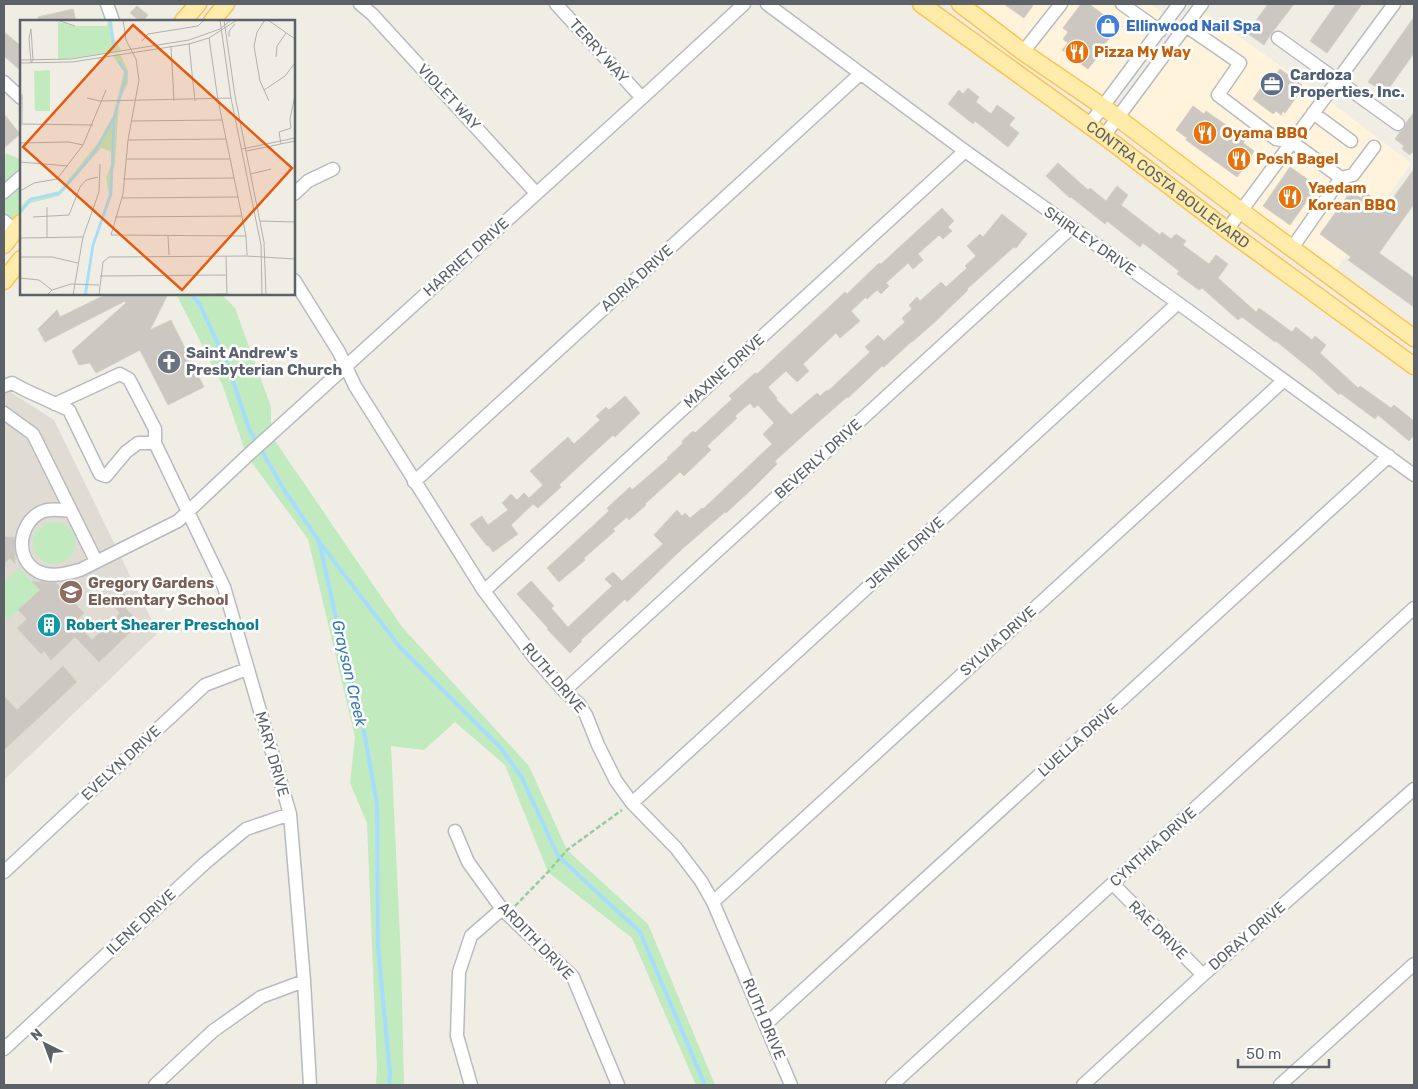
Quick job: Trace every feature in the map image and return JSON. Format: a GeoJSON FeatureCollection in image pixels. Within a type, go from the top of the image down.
{"type":"FeatureCollection","features":[{"type":"Feature","properties":{"kind":"main road"},"geometry":{"type":"LineString","coordinates":[[185,20],[198,4]]}},
{"type":"Feature","properties":{"kind":"main road"},"geometry":{"type":"LineString","coordinates":[[213,20],[226,4]]}},
{"type":"Feature","properties":{"kind":"main road","name":"CONTRA COSTA BOULEVARD"},"geometry":{"type":"LineString","coordinates":[[921,4],[1104,136],[1227,230],[1414,366]]}},
{"type":"Feature","properties":{"kind":"main road","name":"CONTRA COSTA BOULEVARD"},"geometry":{"type":"LineString","coordinates":[[960,4],[1023,52],[1102,106],[1414,338]]}},
{"type":"Feature","properties":{"kind":"main road"},"geometry":{"type":"LineString","coordinates":[[4,245],[13,225]]}},
{"type":"Feature","properties":{"kind":"main road"},"geometry":{"type":"LineString","coordinates":[[4,281],[20,260]]}},
{"type":"Feature","properties":{"kind":"street"},"geometry":{"type":"LineString","coordinates":[[108,4],[113,20]]}},
{"type":"Feature","properties":{"kind":"street","name":"VIOLET WAY"},"geometry":{"type":"LineString","coordinates":[[360,4],[372,14],[536,193]]}},
{"type":"Feature","properties":{"kind":"street","name":"TERRY WAY"},"geometry":{"type":"LineString","coordinates":[[556,4],[642,98]]}},
{"type":"Feature","properties":{"kind":"street","name":"HARRIET DRIVE"},"geometry":{"type":"LineString","coordinates":[[96,561],[178,520],[188,512],[247,456],[744,4]]}},
{"type":"Feature","properties":{"kind":"street","name":"SHIRLEY DRIVE"},"geometry":{"type":"LineString","coordinates":[[767,4],[965,151],[1414,475]]}},
{"type":"Feature","properties":{"kind":"street"},"geometry":{"type":"LineString","coordinates":[[1023,52],[1061,4]]}},
{"type":"Feature","properties":{"kind":"street"},"geometry":{"type":"LineString","coordinates":[[1122,4],[1160,31]]}},
{"type":"Feature","properties":{"kind":"street"},"geometry":{"type":"LineString","coordinates":[[1089,125],[1180,4],[1199,9],[1104,136]]}},
{"type":"Feature","properties":{"kind":"street"},"geometry":{"type":"LineString","coordinates":[[1227,230],[1394,4]]}},
{"type":"Feature","properties":{"kind":"street"},"geometry":{"type":"LineString","coordinates":[[1186,26],[1240,63],[1218,95],[1276,138],[1292,142],[1342,178]]}},
{"type":"Feature","properties":{"kind":"street"},"geometry":{"type":"LineString","coordinates":[[1278,38],[1398,124]]}},
{"type":"Feature","properties":{"kind":"street","name":"ADRIA DRIVE"},"geometry":{"type":"LineString","coordinates":[[414,482],[860,74]]}},
{"type":"Feature","properties":{"kind":"street"},"geometry":{"type":"LineString","coordinates":[[4,82],[20,97]]}},
{"type":"Feature","properties":{"kind":"street"},"geometry":{"type":"LineString","coordinates":[[1313,113],[1351,141]]}},
{"type":"Feature","properties":{"kind":"street"},"geometry":{"type":"LineString","coordinates":[[1292,248],[1342,178],[1353,175],[1374,147]]}},
{"type":"Feature","properties":{"kind":"street","name":"MAXINE DRIVE"},"geometry":{"type":"LineString","coordinates":[[484,591],[965,151]]}},
{"type":"Feature","properties":{"kind":"street"},"geometry":{"type":"LineString","coordinates":[[295,193],[308,181],[333,169]]}},
{"type":"Feature","properties":{"kind":"street","name":"BEVERLY DRIVE"},"geometry":{"type":"LineString","coordinates":[[564,691],[1071,228]]}},
{"type":"Feature","properties":{"kind":"street","name":"RUTH DRIVE"},"geometry":{"type":"LineString","coordinates":[[295,282],[339,352],[355,386],[484,591],[533,656],[564,691],[579,704],[586,715],[616,781],[632,803],[676,848],[701,880],[713,902],[792,1085]]}},
{"type":"Feature","properties":{"kind":"street","name":"JENNIE DRIVE"},"geometry":{"type":"LineString","coordinates":[[632,803],[1178,303]]}},
{"type":"Feature","properties":{"kind":"street","name":"MARY DRIVE"},"geometry":{"type":"LineString","coordinates":[[55,404],[120,374],[129,379],[155,429],[154,443],[224,586],[290,814],[304,981],[310,1085]]}},
{"type":"Feature","properties":{"kind":"street","name":"SYLVIA DRIVE"},"geometry":{"type":"LineString","coordinates":[[713,902],[1284,381]]}},
{"type":"Feature","properties":{"kind":"street"},"geometry":{"type":"LineString","coordinates":[[4,386],[12,383],[70,410],[100,474],[106,476],[126,452],[138,443],[154,443]]}},
{"type":"Feature","properties":{"kind":"street"},"geometry":{"type":"LineString","coordinates":[[4,413],[33,434],[96,561],[80,570],[67,574],[56,575],[40,572],[33,568],[27,561],[22,546],[26,527],[32,518],[47,510],[71,511]]}},
{"type":"Feature","properties":{"kind":"street","name":"LUELLA DRIVE"},"geometry":{"type":"LineString","coordinates":[[766,1024],[1389,456]]}},
{"type":"Feature","properties":{"kind":"street","name":"CYNTHIA DRIVE"},"geometry":{"type":"LineString","coordinates":[[892,1085],[1414,608]]}},
{"type":"Feature","properties":{"kind":"street","name":"EVELYN DRIVE"},"geometry":{"type":"LineString","coordinates":[[4,872],[205,685],[247,669]]}},
{"type":"Feature","properties":{"kind":"street","name":"DORAY DRIVE"},"geometry":{"type":"LineString","coordinates":[[1083,1085],[1203,975],[1414,789]]}},
{"type":"Feature","properties":{"kind":"street","name":"ILENE DRIVE"},"geometry":{"type":"LineString","coordinates":[[4,1049],[205,862],[246,829],[290,814]]}},
{"type":"Feature","properties":{"kind":"street","name":"ARDITH DRIVE"},"geometry":{"type":"LineString","coordinates":[[455,831],[468,862],[504,911],[573,977],[618,1085]]}},
{"type":"Feature","properties":{"kind":"street","name":"RAE DRIVE"},"geometry":{"type":"LineString","coordinates":[[1113,884],[1203,975]]}},
{"type":"Feature","properties":{"kind":"street"},"geometry":{"type":"LineString","coordinates":[[471,1085],[458,1036],[459,972],[472,936],[504,911]]}},
{"type":"Feature","properties":{"kind":"street"},"geometry":{"type":"LineString","coordinates":[[1280,1085],[1414,964]]}},
{"type":"Feature","properties":{"kind":"street"},"geometry":{"type":"LineString","coordinates":[[155,1085],[213,1031],[261,997],[304,981]]}},
{"type":"Feature","properties":{"kind":"path"},"geometry":{"type":"LineString","coordinates":[[504,911],[548,872],[568,850],[632,803]]}},
{"type":"Feature","properties":{"kind":"shaded area"},"geometry":{"type":"Polygon","coordinates":[[[960,4],[1150,4],[1169,18],[1102,106],[960,4]]]}},
{"type":"Feature","properties":{"kind":"shaded area"},"geometry":{"type":"Polygon","coordinates":[[[1199,8],[1324,97],[1411,163],[1331,277],[1118,118],[1199,8]]]}},
{"type":"Feature","properties":{"kind":"shaded area","name":"Gregory Gardens Elementary School"},"geometry":{"type":"Polygon","coordinates":[[[4,388],[54,420],[158,633],[4,780],[4,388]]]}},
{"type":"Feature","properties":{"kind":"green space"},"geometry":{"type":"Polygon","coordinates":[[[4,153],[20,159],[20,224],[4,245],[4,153]]]}},
{"type":"Feature","properties":{"kind":"green space"},"geometry":{"type":"Polygon","coordinates":[[[177,295],[222,295],[235,308],[271,407],[271,435],[402,627],[529,766],[567,850],[648,924],[715,1085],[696,1085],[632,938],[548,872],[505,765],[455,722],[424,750],[391,746],[401,959],[404,1085],[376,1085],[377,1068],[367,823],[350,783],[355,737],[308,539],[247,456],[222,384],[177,295]]]}},
{"type":"Feature","properties":{"kind":"green space"},"geometry":{"type":"Polygon","coordinates":[[[54,522],[69,528],[75,543],[69,558],[54,564],[39,558],[33,543],[39,528],[54,522]]]}},
{"type":"Feature","properties":{"kind":"green space"},"geometry":{"type":"Polygon","coordinates":[[[19,568],[40,590],[8,619],[4,614],[4,582],[19,568]]]}},
{"type":"Feature","properties":{"kind":"building"},"geometry":{"type":"Polygon","coordinates":[[[1004,4],[1034,4],[1024,18],[1004,4]]]}},
{"type":"Feature","properties":{"kind":"building"},"geometry":{"type":"Polygon","coordinates":[[[1081,4],[1089,4],[1119,26],[1088,69],[1062,50],[1068,43],[1063,39],[1068,32],[1063,28],[1081,4]]]}},
{"type":"Feature","properties":{"kind":"building"},"geometry":{"type":"Polygon","coordinates":[[[1268,4],[1294,4],[1264,45],[1247,33],[1268,4]]]}},
{"type":"Feature","properties":{"kind":"building"},"geometry":{"type":"Polygon","coordinates":[[[1336,4],[1362,4],[1327,53],[1310,41],[1336,4]]]}},
{"type":"Feature","properties":{"kind":"building"},"geometry":{"type":"Polygon","coordinates":[[[137,6],[148,15],[144,20],[139,20],[130,13],[137,6]]]}},
{"type":"Feature","properties":{"kind":"building"},"geometry":{"type":"Polygon","coordinates":[[[73,9],[76,20],[39,20],[38,17],[73,9]]]}},
{"type":"Feature","properties":{"kind":"building"},"geometry":{"type":"Polygon","coordinates":[[[1414,17],[1414,53],[1387,91],[1378,84],[1376,87],[1368,82],[1414,17]]]}},
{"type":"Feature","properties":{"kind":"building"},"geometry":{"type":"Polygon","coordinates":[[[4,32],[20,45],[20,70],[4,56],[4,32]]]}},
{"type":"Feature","properties":{"kind":"building"},"geometry":{"type":"Polygon","coordinates":[[[1280,69],[1302,85],[1296,94],[1298,95],[1285,113],[1283,111],[1281,115],[1276,111],[1273,114],[1253,99],[1271,74],[1274,77],[1280,69]]]}},
{"type":"Feature","properties":{"kind":"building"},"geometry":{"type":"Polygon","coordinates":[[[968,88],[979,97],[976,102],[991,114],[997,105],[1015,118],[1009,125],[1019,133],[1008,147],[975,121],[973,124],[948,104],[959,90],[963,94],[968,88]]]}},
{"type":"Feature","properties":{"kind":"building"},"geometry":{"type":"Polygon","coordinates":[[[1193,106],[1204,114],[1206,111],[1246,139],[1243,143],[1254,151],[1250,160],[1237,177],[1186,140],[1187,138],[1176,130],[1193,106]]]}},
{"type":"Feature","properties":{"kind":"building"},"geometry":{"type":"Polygon","coordinates":[[[1414,112],[1414,153],[1412,152],[1410,155],[1402,149],[1404,146],[1395,139],[1404,129],[1414,112]]]}},
{"type":"Feature","properties":{"kind":"building"},"geometry":{"type":"Polygon","coordinates":[[[4,114],[20,134],[4,148],[4,114]]]}},
{"type":"Feature","properties":{"kind":"building"},"geometry":{"type":"Polygon","coordinates":[[[1058,163],[1088,190],[1090,188],[1106,201],[1117,186],[1128,195],[1121,205],[1160,235],[1162,232],[1171,239],[1176,234],[1186,241],[1183,245],[1209,264],[1216,255],[1228,264],[1218,278],[1256,312],[1259,308],[1292,332],[1296,327],[1312,340],[1315,336],[1326,345],[1320,353],[1358,388],[1360,386],[1391,408],[1394,405],[1414,421],[1414,435],[1409,441],[1378,415],[1375,419],[1340,393],[1339,395],[1276,341],[1242,317],[1238,320],[1202,288],[1199,290],[1177,274],[1179,271],[1143,243],[1140,247],[1107,221],[1105,224],[1070,198],[1046,176],[1058,163]]]}},
{"type":"Feature","properties":{"kind":"building"},"geometry":{"type":"Polygon","coordinates":[[[1290,167],[1317,187],[1290,225],[1263,206],[1290,167]]]}},
{"type":"Feature","properties":{"kind":"building"},"geometry":{"type":"Polygon","coordinates":[[[1414,169],[1414,204],[1379,253],[1414,278],[1414,307],[1348,260],[1351,257],[1320,234],[1351,191],[1361,198],[1365,192],[1386,208],[1414,169]]]}},
{"type":"Feature","properties":{"kind":"building"},"geometry":{"type":"Polygon","coordinates":[[[942,208],[954,221],[948,227],[952,231],[943,239],[939,235],[918,254],[923,260],[913,269],[908,263],[886,283],[889,286],[881,294],[877,290],[851,311],[860,321],[840,338],[836,333],[803,364],[809,371],[797,382],[786,371],[768,387],[791,415],[817,393],[820,396],[828,391],[870,352],[865,347],[878,335],[884,341],[905,322],[902,318],[912,309],[909,305],[917,297],[920,301],[941,282],[946,287],[967,268],[965,266],[976,256],[967,246],[980,234],[983,237],[1002,214],[1027,234],[1016,248],[1014,247],[967,289],[937,320],[775,461],[777,464],[751,490],[682,549],[627,602],[625,599],[581,640],[570,653],[517,594],[531,581],[554,606],[551,608],[568,627],[612,586],[605,579],[613,572],[622,581],[663,544],[654,535],[677,510],[682,516],[685,513],[690,518],[703,509],[772,444],[763,434],[774,423],[758,405],[754,408],[750,403],[735,416],[737,418],[707,446],[711,450],[684,476],[680,472],[629,520],[627,517],[613,529],[615,531],[559,582],[547,568],[609,511],[607,508],[630,487],[632,490],[668,459],[683,443],[682,441],[693,431],[695,433],[732,399],[729,396],[755,373],[757,374],[845,292],[847,294],[879,263],[881,264],[942,208]]]}},
{"type":"Feature","properties":{"kind":"building"},"geometry":{"type":"Polygon","coordinates":[[[105,295],[168,295],[150,330],[171,320],[204,387],[168,405],[140,350],[96,373],[90,363],[79,365],[72,351],[126,303],[125,301],[45,342],[38,329],[57,310],[60,317],[105,295]]]}},
{"type":"Feature","properties":{"kind":"building"},"geometry":{"type":"Polygon","coordinates":[[[625,396],[640,413],[615,437],[613,435],[576,469],[559,485],[561,487],[538,508],[533,504],[511,525],[518,534],[493,552],[470,524],[482,516],[488,525],[508,510],[502,503],[511,494],[517,500],[524,493],[529,498],[543,485],[530,471],[568,437],[574,444],[600,420],[596,416],[606,407],[609,410],[625,396]]]}},
{"type":"Feature","properties":{"kind":"building"},"geometry":{"type":"Polygon","coordinates":[[[4,537],[15,537],[15,564],[10,558],[4,564],[4,537]]]}},
{"type":"Feature","properties":{"kind":"building","name":"Robert Shearer Preschool"},"geometry":{"type":"Polygon","coordinates":[[[32,581],[56,583],[84,613],[75,622],[92,640],[120,613],[108,600],[120,589],[132,602],[125,608],[140,623],[99,662],[75,637],[51,660],[44,651],[41,654],[17,628],[27,619],[18,610],[40,590],[32,581]]]}},
{"type":"Feature","properties":{"kind":"building"},"geometry":{"type":"Polygon","coordinates":[[[63,666],[77,682],[4,750],[4,696],[17,710],[63,666]]]}},
{"type":"Feature","properties":{"kind":"waterway","name":"Grayson Creek"},"geometry":{"type":"LineString","coordinates":[[193,295],[201,307],[228,366],[249,429],[286,493],[319,541],[364,731],[377,804],[378,946],[390,1074],[389,1085]]}},
{"type":"Feature","properties":{"kind":"waterway"},"geometry":{"type":"LineString","coordinates":[[320,543],[399,646],[500,747],[521,776],[558,856],[640,932],[705,1085]]}},
{"type":"Feature","properties":{"kind":"place","name":"Ellinwood Nail Spa"},"geometry":{"type":"Point","coordinates":[1108,26]}},
{"type":"Feature","properties":{"kind":"place","name":"Pizza My Way"},"geometry":{"type":"Point","coordinates":[1077,52]}},
{"type":"Feature","properties":{"kind":"place","name":"Cardoza Properties, Inc."},"geometry":{"type":"Point","coordinates":[1272,84]}},
{"type":"Feature","properties":{"kind":"place","name":"Oyama BBQ"},"geometry":{"type":"Point","coordinates":[1205,133]}},
{"type":"Feature","properties":{"kind":"place","name":"Posh Bagel"},"geometry":{"type":"Point","coordinates":[1239,159]}},
{"type":"Feature","properties":{"kind":"place","name":"Yaedam Korean BBQ"},"geometry":{"type":"Point","coordinates":[1290,197]}},
{"type":"Feature","properties":{"kind":"place","name":"Saint Andrew's Presbyterian Church"},"geometry":{"type":"Point","coordinates":[169,362]}},
{"type":"Feature","properties":{"kind":"place","name":"Gregory Gardens Elementary School"},"geometry":{"type":"Point","coordinates":[71,592]}},
{"type":"Feature","properties":{"kind":"place","name":"Robert Shearer Preschool"},"geometry":{"type":"Point","coordinates":[49,625]}}]}
